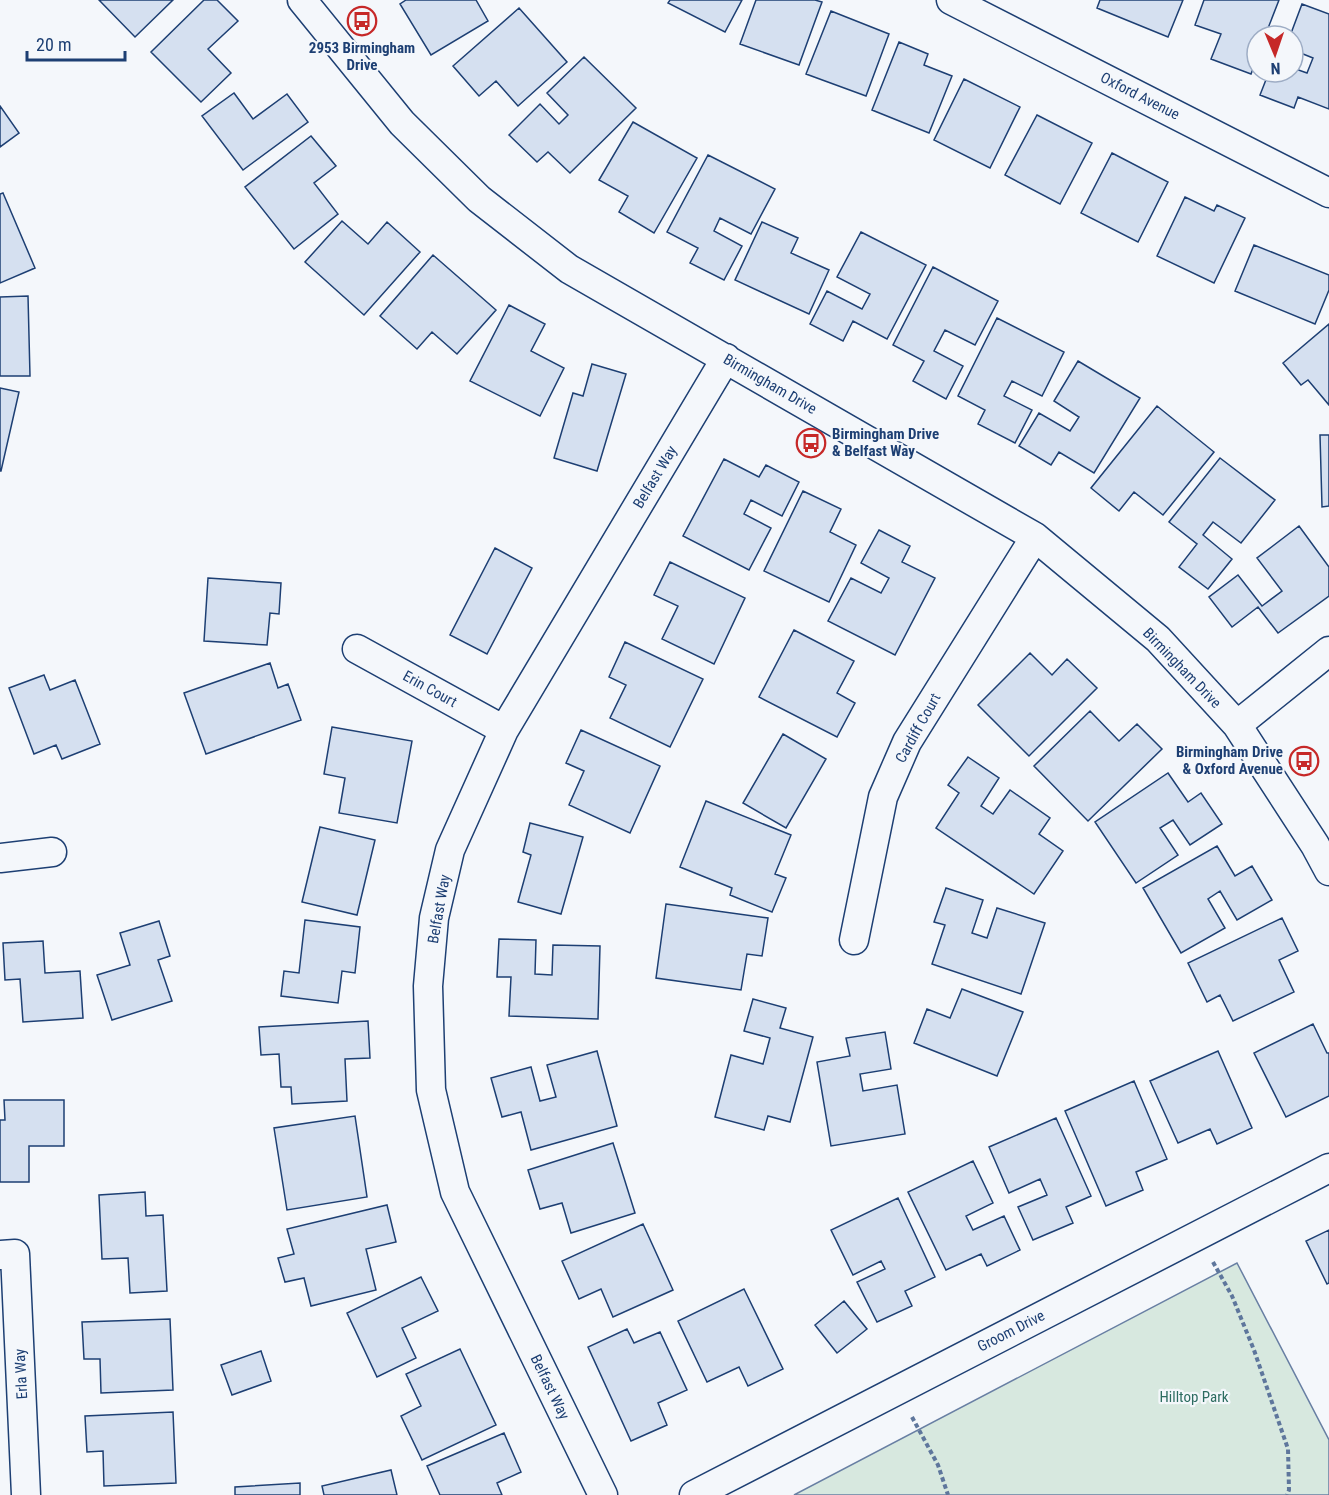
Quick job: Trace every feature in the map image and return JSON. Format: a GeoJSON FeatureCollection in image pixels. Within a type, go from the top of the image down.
{"type":"FeatureCollection","features":[{"type":"Feature","properties":{"kind":"street","name":"Birmingham Drive"},"geometry":{"type":"LineString","coordinates":[[302,0],[402,123],[479,199],[569,269],[1035,537],[1158,639],[1237,725],[1315,845],[1329,871]]}},
{"type":"Feature","properties":{"kind":"street","name":"Oxford Avenue"},"geometry":{"type":"LineString","coordinates":[[951,0],[1329,193]]}},
{"type":"Feature","properties":{"kind":"street","name":"Belfast Way"},"geometry":{"type":"LineString","coordinates":[[603,1495],[455,1192],[430,1090],[428,986],[434,918],[450,850],[504,730],[726,358]]}},
{"type":"Feature","properties":{"kind":"street","name":"Cardiff Court"},"geometry":{"type":"LineString","coordinates":[[855,940],[883,797],[907,742],[1035,537]]}},
{"type":"Feature","properties":{"kind":"street","name":"Erin Court"},"geometry":{"type":"LineString","coordinates":[[357,649],[504,730]]}},
{"type":"Feature","properties":{"kind":"street"},"geometry":{"type":"LineString","coordinates":[[1237,725],[1329,651]]}},
{"type":"Feature","properties":{"kind":"street"},"geometry":{"type":"LineString","coordinates":[[0,858],[52,852]]}},
{"type":"Feature","properties":{"kind":"street","name":"Groom Drive"},"geometry":{"type":"LineString","coordinates":[[693,1495],[1329,1168]]}},
{"type":"Feature","properties":{"kind":"street","name":"Erla Way"},"geometry":{"type":"LineString","coordinates":[[8,1255],[26,1495]]}},
{"type":"Feature","properties":{"kind":"path"},"geometry":{"type":"LineString","coordinates":[[1198,1235],[1232,1296],[1254,1350],[1288,1449],[1289,1490],[1287,1495]]}},
{"type":"Feature","properties":{"kind":"path"},"geometry":{"type":"LineString","coordinates":[[898,1390],[938,1465],[948,1495]]}},
{"type":"Feature","properties":{"kind":"green space","name":"Hilltop Park"},"geometry":{"type":"Polygon","coordinates":[[[1237,1263],[1329,1440],[1329,1495],[794,1495],[1237,1263]]]}},
{"type":"Feature","properties":{"kind":"building"},"geometry":{"type":"Polygon","coordinates":[[[99,0],[173,0],[135,37],[99,0]]]}},
{"type":"Feature","properties":{"kind":"building"},"geometry":{"type":"Polygon","coordinates":[[[204,0],[217,0],[238,21],[208,49],[231,73],[201,102],[151,52],[204,0]]]}},
{"type":"Feature","properties":{"kind":"building"},"geometry":{"type":"Polygon","coordinates":[[[406,0],[476,0],[488,21],[431,55],[400,4],[406,0]]]}},
{"type":"Feature","properties":{"kind":"building"},"geometry":{"type":"Polygon","coordinates":[[[670,0],[742,0],[725,32],[668,3],[670,0]]]}},
{"type":"Feature","properties":{"kind":"building"},"geometry":{"type":"Polygon","coordinates":[[[756,0],[822,2],[799,65],[740,44],[756,0]]]}},
{"type":"Feature","properties":{"kind":"building"},"geometry":{"type":"Polygon","coordinates":[[[1100,0],[1183,0],[1168,37],[1097,8],[1100,0]]]}},
{"type":"Feature","properties":{"kind":"building"},"geometry":{"type":"Polygon","coordinates":[[[1204,0],[1279,0],[1270,24],[1245,24],[1245,72],[1211,59],[1221,34],[1195,25],[1204,0]]]}},
{"type":"Feature","properties":{"kind":"building"},"geometry":{"type":"Polygon","coordinates":[[[1302,4],[1329,14],[1329,109],[1298,97],[1294,108],[1260,95],[1264,84],[1305,84],[1305,72],[1307,73],[1313,58],[1305,55],[1305,24],[1294,24],[1302,4]]]}},
{"type":"Feature","properties":{"kind":"building"},"geometry":{"type":"Polygon","coordinates":[[[519,8],[567,62],[518,106],[496,81],[479,96],[453,66],[519,8]]]}},
{"type":"Feature","properties":{"kind":"building"},"geometry":{"type":"Polygon","coordinates":[[[831,11],[889,34],[866,96],[806,74],[831,11]]]}},
{"type":"Feature","properties":{"kind":"building"},"geometry":{"type":"Polygon","coordinates":[[[899,42],[928,54],[924,65],[952,76],[929,133],[872,110],[899,42]]]}},
{"type":"Feature","properties":{"kind":"building"},"geometry":{"type":"Polygon","coordinates":[[[584,57],[636,108],[570,173],[548,152],[537,162],[509,135],[540,104],[559,124],[568,115],[547,93],[584,57]]]}},
{"type":"Feature","properties":{"kind":"building"},"geometry":{"type":"Polygon","coordinates":[[[964,79],[1020,107],[990,168],[934,140],[964,79]]]}},
{"type":"Feature","properties":{"kind":"building"},"geometry":{"type":"Polygon","coordinates":[[[234,93],[253,119],[287,94],[308,122],[243,170],[202,116],[234,93]]]}},
{"type":"Feature","properties":{"kind":"building"},"geometry":{"type":"Polygon","coordinates":[[[0,106],[19,133],[0,147],[0,106]]]}},
{"type":"Feature","properties":{"kind":"building"},"geometry":{"type":"Polygon","coordinates":[[[1037,115],[1092,143],[1060,204],[1005,175],[1037,115]]]}},
{"type":"Feature","properties":{"kind":"building"},"geometry":{"type":"Polygon","coordinates":[[[633,122],[697,158],[654,233],[619,212],[628,196],[599,180],[633,122]]]}},
{"type":"Feature","properties":{"kind":"building"},"geometry":{"type":"Polygon","coordinates":[[[311,136],[336,166],[314,183],[338,214],[294,249],[245,187],[311,136]]]}},
{"type":"Feature","properties":{"kind":"building"},"geometry":{"type":"Polygon","coordinates":[[[1112,153],[1168,182],[1138,242],[1081,213],[1112,153]]]}},
{"type":"Feature","properties":{"kind":"building"},"geometry":{"type":"Polygon","coordinates":[[[708,155],[775,189],[751,234],[720,218],[714,231],[742,246],[724,280],[690,263],[698,248],[667,232],[708,155]]]}},
{"type":"Feature","properties":{"kind":"building"},"geometry":{"type":"Polygon","coordinates":[[[3,193],[35,268],[0,283],[0,194],[3,193]]]}},
{"type":"Feature","properties":{"kind":"building"},"geometry":{"type":"Polygon","coordinates":[[[1185,197],[1214,211],[1217,205],[1245,218],[1214,283],[1157,256],[1185,197]]]}},
{"type":"Feature","properties":{"kind":"building"},"geometry":{"type":"Polygon","coordinates":[[[342,221],[368,244],[387,222],[420,252],[364,315],[305,262],[342,221]]]}},
{"type":"Feature","properties":{"kind":"building"},"geometry":{"type":"Polygon","coordinates":[[[762,222],[798,238],[791,253],[829,270],[809,314],[735,280],[762,222]]]}},
{"type":"Feature","properties":{"kind":"building"},"geometry":{"type":"Polygon","coordinates":[[[861,232],[926,265],[887,339],[853,321],[843,341],[810,324],[827,291],[862,309],[870,294],[837,277],[861,232]]]}},
{"type":"Feature","properties":{"kind":"building"},"geometry":{"type":"Polygon","coordinates":[[[1254,245],[1329,275],[1329,290],[1315,324],[1235,291],[1254,245]]]}},
{"type":"Feature","properties":{"kind":"building"},"geometry":{"type":"Polygon","coordinates":[[[433,255],[496,310],[457,354],[432,332],[417,349],[380,316],[433,255]]]}},
{"type":"Feature","properties":{"kind":"building"},"geometry":{"type":"Polygon","coordinates":[[[933,267],[998,301],[975,345],[945,330],[934,351],[963,366],[946,399],[913,381],[924,361],[893,345],[933,267]]]}},
{"type":"Feature","properties":{"kind":"building"},"geometry":{"type":"Polygon","coordinates":[[[28,296],[30,376],[0,376],[0,297],[28,296]]]}},
{"type":"Feature","properties":{"kind":"building"},"geometry":{"type":"Polygon","coordinates":[[[509,305],[545,324],[531,351],[564,368],[540,416],[470,381],[509,305]]]}},
{"type":"Feature","properties":{"kind":"building"},"geometry":{"type":"Polygon","coordinates":[[[997,318],[1064,352],[1042,396],[1012,381],[1004,396],[1032,410],[1015,443],[978,424],[985,410],[958,396],[997,318]]]}},
{"type":"Feature","properties":{"kind":"building"},"geometry":{"type":"Polygon","coordinates":[[[1329,324],[1329,405],[1308,380],[1301,385],[1283,363],[1329,324]]]}},
{"type":"Feature","properties":{"kind":"building"},"geometry":{"type":"Polygon","coordinates":[[[1078,361],[1140,398],[1094,473],[1059,452],[1051,465],[1019,446],[1039,413],[1070,431],[1079,417],[1054,401],[1078,361]]]}},
{"type":"Feature","properties":{"kind":"building"},"geometry":{"type":"Polygon","coordinates":[[[592,364],[626,374],[597,471],[554,458],[573,393],[583,396],[592,364]]]}},
{"type":"Feature","properties":{"kind":"building"},"geometry":{"type":"Polygon","coordinates":[[[0,388],[19,392],[1,471],[0,471],[0,388]]]}},
{"type":"Feature","properties":{"kind":"building"},"geometry":{"type":"Polygon","coordinates":[[[1157,406],[1214,452],[1163,515],[1134,492],[1119,511],[1091,488],[1157,406]]]}},
{"type":"Feature","properties":{"kind":"building"},"geometry":{"type":"Polygon","coordinates":[[[1320,435],[1329,435],[1329,506],[1322,507],[1320,435]]]}},
{"type":"Feature","properties":{"kind":"building"},"geometry":{"type":"Polygon","coordinates":[[[1220,458],[1275,500],[1241,543],[1213,522],[1203,535],[1232,559],[1208,589],[1179,567],[1197,544],[1169,522],[1220,458]]]}},
{"type":"Feature","properties":{"kind":"building"},"geometry":{"type":"Polygon","coordinates":[[[724,459],[759,477],[766,465],[799,482],[782,516],[751,500],[744,514],[771,528],[749,570],[683,536],[724,459]]]}},
{"type":"Feature","properties":{"kind":"building"},"geometry":{"type":"Polygon","coordinates":[[[803,491],[841,509],[830,532],[856,545],[829,602],[764,571],[803,491]]]}},
{"type":"Feature","properties":{"kind":"building"},"geometry":{"type":"Polygon","coordinates":[[[1299,526],[1329,567],[1329,596],[1278,633],[1258,607],[1232,627],[1209,597],[1238,575],[1262,606],[1282,591],[1257,558],[1299,526]]]}},
{"type":"Feature","properties":{"kind":"building"},"geometry":{"type":"Polygon","coordinates":[[[879,530],[910,546],[902,562],[935,578],[895,655],[828,621],[851,578],[881,593],[889,578],[861,563],[879,530]]]}},
{"type":"Feature","properties":{"kind":"building"},"geometry":{"type":"Polygon","coordinates":[[[495,548],[532,568],[487,654],[450,635],[495,548]]]}},
{"type":"Feature","properties":{"kind":"building"},"geometry":{"type":"Polygon","coordinates":[[[670,562],[745,598],[714,664],[662,639],[678,606],[654,595],[670,562]]]}},
{"type":"Feature","properties":{"kind":"building"},"geometry":{"type":"Polygon","coordinates":[[[208,578],[281,583],[279,614],[270,613],[267,645],[204,641],[208,578]]]}},
{"type":"Feature","properties":{"kind":"building"},"geometry":{"type":"Polygon","coordinates":[[[794,630],[854,661],[837,693],[855,703],[837,737],[759,697],[794,630]]]}},
{"type":"Feature","properties":{"kind":"building"},"geometry":{"type":"Polygon","coordinates":[[[625,642],[703,679],[670,747],[610,718],[626,685],[609,677],[625,642]]]}},
{"type":"Feature","properties":{"kind":"building"},"geometry":{"type":"Polygon","coordinates":[[[1030,653],[1052,675],[1067,659],[1097,688],[1029,756],[978,705],[1030,653]]]}},
{"type":"Feature","properties":{"kind":"building"},"geometry":{"type":"Polygon","coordinates":[[[270,663],[278,688],[288,684],[301,720],[206,754],[184,693],[270,663]]]}},
{"type":"Feature","properties":{"kind":"building"},"geometry":{"type":"Polygon","coordinates":[[[44,675],[50,690],[75,680],[100,744],[62,759],[56,745],[34,754],[9,688],[44,675]]]}},
{"type":"Feature","properties":{"kind":"building"},"geometry":{"type":"Polygon","coordinates":[[[1090,711],[1119,741],[1137,724],[1162,749],[1088,821],[1034,766],[1090,711]]]}},
{"type":"Feature","properties":{"kind":"building"},"geometry":{"type":"Polygon","coordinates":[[[332,727],[412,741],[397,823],[339,813],[345,778],[324,774],[332,727]]]}},
{"type":"Feature","properties":{"kind":"building"},"geometry":{"type":"Polygon","coordinates":[[[581,730],[660,766],[630,833],[569,805],[584,771],[566,763],[581,730]]]}},
{"type":"Feature","properties":{"kind":"building"},"geometry":{"type":"Polygon","coordinates":[[[783,734],[826,759],[786,828],[743,803],[783,734]]]}},
{"type":"Feature","properties":{"kind":"building"},"geometry":{"type":"Polygon","coordinates":[[[968,757],[999,778],[981,806],[993,814],[1010,790],[1050,818],[1039,834],[1063,851],[1034,894],[936,828],[959,793],[948,785],[968,757]]]}},
{"type":"Feature","properties":{"kind":"building"},"geometry":{"type":"Polygon","coordinates":[[[1168,773],[1188,802],[1201,793],[1222,824],[1190,845],[1173,820],[1160,828],[1178,855],[1136,883],[1095,822],[1168,773]]]}},
{"type":"Feature","properties":{"kind":"building"},"geometry":{"type":"Polygon","coordinates":[[[706,801],[791,835],[775,874],[786,878],[772,912],[730,895],[732,888],[680,867],[706,801]]]}},
{"type":"Feature","properties":{"kind":"building"},"geometry":{"type":"Polygon","coordinates":[[[530,823],[583,837],[561,914],[518,902],[531,855],[523,852],[530,823]]]}},
{"type":"Feature","properties":{"kind":"building"},"geometry":{"type":"Polygon","coordinates":[[[320,827],[375,840],[357,915],[302,902],[320,827]]]}},
{"type":"Feature","properties":{"kind":"building"},"geometry":{"type":"Polygon","coordinates":[[[1217,846],[1235,876],[1252,866],[1272,900],[1237,920],[1220,891],[1208,899],[1225,928],[1181,953],[1143,888],[1217,846]]]}},
{"type":"Feature","properties":{"kind":"building"},"geometry":{"type":"Polygon","coordinates":[[[946,888],[983,900],[972,933],[987,938],[997,908],[1045,923],[1021,994],[932,964],[945,925],[934,922],[946,888]]]}},
{"type":"Feature","properties":{"kind":"building"},"geometry":{"type":"Polygon","coordinates":[[[666,904],[768,918],[762,956],[747,954],[741,990],[656,978],[666,904]]]}},
{"type":"Feature","properties":{"kind":"building"},"geometry":{"type":"Polygon","coordinates":[[[1282,918],[1298,951],[1279,960],[1294,992],[1233,1021],[1220,995],[1207,1002],[1188,963],[1282,918]]]}},
{"type":"Feature","properties":{"kind":"building"},"geometry":{"type":"Polygon","coordinates":[[[305,920],[360,927],[355,973],[342,971],[338,1003],[281,996],[284,971],[299,973],[305,920]]]}},
{"type":"Feature","properties":{"kind":"building"},"geometry":{"type":"Polygon","coordinates":[[[159,921],[170,956],[158,960],[172,1001],[112,1020],[97,975],[130,965],[120,933],[159,921]]]}},
{"type":"Feature","properties":{"kind":"building"},"geometry":{"type":"Polygon","coordinates":[[[499,939],[536,940],[535,974],[552,975],[553,945],[600,946],[598,1019],[509,1016],[511,977],[497,977],[499,939]]]}},
{"type":"Feature","properties":{"kind":"building"},"geometry":{"type":"Polygon","coordinates":[[[43,941],[45,973],[80,971],[83,1018],[23,1022],[20,979],[5,980],[3,943],[43,941]]]}},
{"type":"Feature","properties":{"kind":"building"},"geometry":{"type":"Polygon","coordinates":[[[962,989],[1023,1012],[997,1076],[914,1043],[927,1009],[950,1018],[962,989]]]}},
{"type":"Feature","properties":{"kind":"building"},"geometry":{"type":"Polygon","coordinates":[[[753,999],[786,1008],[780,1028],[813,1037],[790,1122],[768,1116],[764,1130],[715,1117],[731,1055],[763,1064],[770,1038],[744,1031],[753,999]]]}},
{"type":"Feature","properties":{"kind":"building"},"geometry":{"type":"Polygon","coordinates":[[[368,1021],[370,1058],[345,1059],[347,1101],[292,1104],[291,1087],[281,1087],[279,1054],[261,1055],[259,1027],[368,1021]]]}},
{"type":"Feature","properties":{"kind":"building"},"geometry":{"type":"Polygon","coordinates":[[[1313,1024],[1329,1053],[1329,1096],[1286,1117],[1254,1053],[1313,1024]]]}},
{"type":"Feature","properties":{"kind":"building"},"geometry":{"type":"Polygon","coordinates":[[[885,1032],[891,1069],[860,1074],[863,1091],[897,1085],[905,1134],[831,1146],[817,1062],[850,1056],[846,1038],[885,1032]]]}},
{"type":"Feature","properties":{"kind":"building"},"geometry":{"type":"Polygon","coordinates":[[[597,1051],[617,1126],[531,1150],[521,1112],[502,1117],[491,1078],[531,1067],[540,1101],[556,1097],[547,1065],[597,1051]]]}},
{"type":"Feature","properties":{"kind":"building"},"geometry":{"type":"Polygon","coordinates":[[[1218,1051],[1252,1128],[1217,1144],[1210,1129],[1178,1143],[1150,1081],[1218,1051]]]}},
{"type":"Feature","properties":{"kind":"building"},"geometry":{"type":"Polygon","coordinates":[[[1134,1081],[1167,1159],[1136,1172],[1143,1190],[1106,1206],[1065,1111],[1134,1081]]]}},
{"type":"Feature","properties":{"kind":"building"},"geometry":{"type":"Polygon","coordinates":[[[4,1100],[64,1100],[64,1146],[29,1146],[29,1182],[0,1182],[0,1120],[5,1120],[4,1100]]]}},
{"type":"Feature","properties":{"kind":"building"},"geometry":{"type":"Polygon","coordinates":[[[355,1116],[367,1197],[287,1210],[274,1128],[355,1116]]]}},
{"type":"Feature","properties":{"kind":"building"},"geometry":{"type":"Polygon","coordinates":[[[1056,1118],[1091,1196],[1066,1207],[1073,1223],[1033,1240],[1018,1207],[1047,1195],[1040,1179],[1009,1193],[989,1147],[1056,1118]]]}},
{"type":"Feature","properties":{"kind":"building"},"geometry":{"type":"Polygon","coordinates":[[[613,1143],[635,1213],[571,1233],[562,1203],[540,1209],[528,1170],[613,1143]]]}},
{"type":"Feature","properties":{"kind":"building"},"geometry":{"type":"Polygon","coordinates":[[[973,1161],[993,1203],[966,1216],[973,1230],[1004,1216],[1020,1250],[987,1266],[981,1254],[946,1270],[908,1192],[973,1161]]]}},
{"type":"Feature","properties":{"kind":"building"},"geometry":{"type":"Polygon","coordinates":[[[145,1192],[146,1216],[163,1215],[167,1291],[130,1293],[128,1258],[102,1259],[99,1195],[145,1192]]]}},
{"type":"Feature","properties":{"kind":"building"},"geometry":{"type":"Polygon","coordinates":[[[898,1198],[935,1277],[905,1291],[912,1306],[877,1322],[857,1282],[885,1269],[881,1261],[853,1275],[831,1230],[898,1198]]]}},
{"type":"Feature","properties":{"kind":"building"},"geometry":{"type":"Polygon","coordinates":[[[387,1205],[396,1242],[366,1249],[376,1290],[311,1306],[304,1278],[285,1282],[278,1258],[294,1254],[287,1229],[387,1205]]]}},
{"type":"Feature","properties":{"kind":"building"},"geometry":{"type":"Polygon","coordinates":[[[643,1224],[673,1290],[613,1317],[601,1289],[579,1299],[562,1261],[643,1224]]]}},
{"type":"Feature","properties":{"kind":"building"},"geometry":{"type":"Polygon","coordinates":[[[1329,1230],[1329,1283],[1327,1284],[1306,1241],[1329,1230]]]}},
{"type":"Feature","properties":{"kind":"building"},"geometry":{"type":"Polygon","coordinates":[[[421,1277],[438,1311],[402,1328],[416,1358],[377,1377],[347,1313],[421,1277]]]}},
{"type":"Feature","properties":{"kind":"building"},"geometry":{"type":"Polygon","coordinates":[[[744,1289],[783,1369],[748,1386],[739,1367],[707,1382],[678,1321],[744,1289]]]}},
{"type":"Feature","properties":{"kind":"building"},"geometry":{"type":"Polygon","coordinates":[[[844,1301],[867,1329],[837,1353],[815,1325],[844,1301]]]}},
{"type":"Feature","properties":{"kind":"building"},"geometry":{"type":"Polygon","coordinates":[[[170,1319],[173,1390],[101,1393],[100,1359],[84,1359],[82,1322],[170,1319]]]}},
{"type":"Feature","properties":{"kind":"building"},"geometry":{"type":"Polygon","coordinates":[[[627,1329],[634,1343],[660,1332],[687,1390],[658,1403],[667,1425],[631,1441],[588,1347],[627,1329]]]}},
{"type":"Feature","properties":{"kind":"building"},"geometry":{"type":"Polygon","coordinates":[[[460,1349],[496,1425],[422,1460],[401,1416],[421,1406],[406,1374],[460,1349]]]}},
{"type":"Feature","properties":{"kind":"building"},"geometry":{"type":"Polygon","coordinates":[[[261,1351],[271,1381],[232,1395],[221,1365],[261,1351]]]}},
{"type":"Feature","properties":{"kind":"building"},"geometry":{"type":"Polygon","coordinates":[[[173,1412],[176,1483],[104,1486],[103,1451],[87,1452],[85,1416],[173,1412]]]}},
{"type":"Feature","properties":{"kind":"building"},"geometry":{"type":"Polygon","coordinates":[[[504,1433],[521,1472],[497,1483],[502,1495],[440,1495],[427,1466],[504,1433]]]}},
{"type":"Feature","properties":{"kind":"building"},"geometry":{"type":"Polygon","coordinates":[[[391,1470],[397,1495],[324,1495],[322,1486],[391,1470]]]}},
{"type":"Feature","properties":{"kind":"building"},"geometry":{"type":"Polygon","coordinates":[[[300,1483],[300,1495],[235,1495],[235,1487],[300,1483]]]}},
{"type":"Feature","properties":{"kind":"place","name":"2953 Birmingham Drive"},"geometry":{"type":"Point","coordinates":[362,21]}},
{"type":"Feature","properties":{"kind":"place","name":"Birmingham Drive & Belfast Way"},"geometry":{"type":"Point","coordinates":[811,443]}},
{"type":"Feature","properties":{"kind":"place","name":"Birmingham Drive & Oxford Avenue"},"geometry":{"type":"Point","coordinates":[1304,761]}}]}
